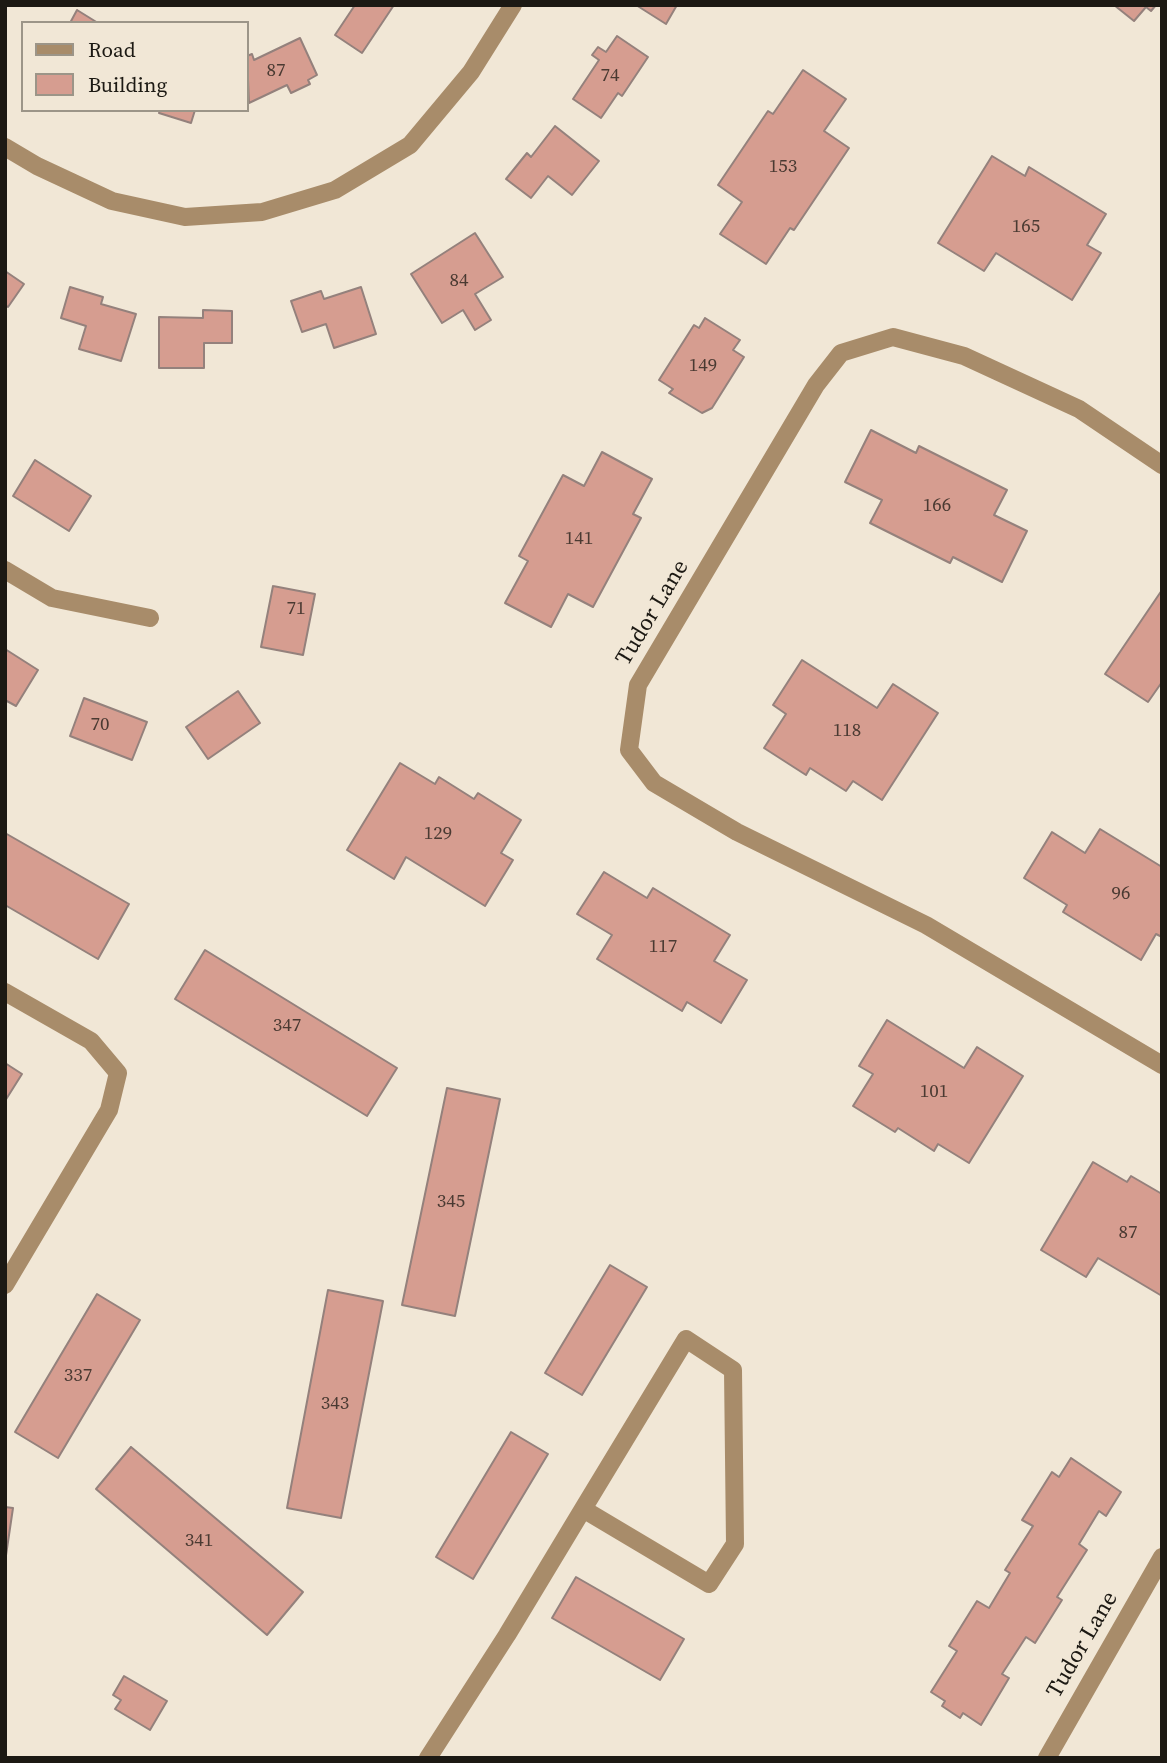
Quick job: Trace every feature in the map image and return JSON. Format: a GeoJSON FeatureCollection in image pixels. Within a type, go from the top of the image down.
{"type":"FeatureCollection","features":[{"type":"Feature","properties":{"kind":"street"},"geometry":{"type":"LineString","coordinates":[[5,147],[37,166],[111,201],[185,217],[262,212],[335,190],[410,145],[471,72],[513,5]]}},
{"type":"Feature","properties":{"kind":"street","name":"Tudor Lane"},"geometry":{"type":"LineString","coordinates":[[1162,465],[1079,409],[964,356],[893,337],[841,353],[816,385],[638,685],[629,750],[653,783],[737,832],[926,925],[1162,1065]]}},
{"type":"Feature","properties":{"kind":"street"},"geometry":{"type":"LineString","coordinates":[[5,570],[52,598],[150,618]]}},
{"type":"Feature","properties":{"kind":"street"},"geometry":{"type":"LineString","coordinates":[[5,992],[91,1041],[118,1073],[109,1110],[5,1284]]}},
{"type":"Feature","properties":{"kind":"street"},"geometry":{"type":"LineString","coordinates":[[428,1758],[507,1635],[583,1509],[686,1339],[733,1370],[734,1544],[709,1584],[583,1509]]}},
{"type":"Feature","properties":{"kind":"street","name":"Tudor Lane"},"geometry":{"type":"LineString","coordinates":[[1047,1758],[1162,1557]]}},
{"type":"Feature","properties":{"kind":"building"},"geometry":{"type":"Polygon","coordinates":[[[355,5],[394,5],[362,53],[335,35],[355,5]]]}},
{"type":"Feature","properties":{"kind":"building"},"geometry":{"type":"Polygon","coordinates":[[[636,5],[677,5],[666,24],[636,5]]]}},
{"type":"Feature","properties":{"kind":"building"},"geometry":{"type":"Polygon","coordinates":[[[1114,5],[1156,5],[1151,11],[1146,7],[1134,21],[1114,5]]]}},
{"type":"Feature","properties":{"kind":"building"},"geometry":{"type":"Polygon","coordinates":[[[77,10],[95,21],[71,21],[77,10]]]}},
{"type":"Feature","properties":{"kind":"building"},"geometry":{"type":"Polygon","coordinates":[[[617,36],[648,57],[622,96],[618,93],[601,118],[573,99],[599,60],[592,55],[598,47],[606,52],[617,36]]]}},
{"type":"Feature","properties":{"kind":"building"},"geometry":{"type":"Polygon","coordinates":[[[300,38],[317,75],[308,80],[310,84],[291,93],[287,85],[249,103],[248,56],[252,54],[254,60],[300,38]]]}},
{"type":"Feature","properties":{"kind":"building"},"geometry":{"type":"Polygon","coordinates":[[[803,70],[846,99],[824,131],[849,148],[794,230],[790,228],[766,264],[720,234],[742,202],[718,185],[768,111],[773,114],[803,70]]]}},
{"type":"Feature","properties":{"kind":"building"},"geometry":{"type":"Polygon","coordinates":[[[159,112],[194,112],[191,123],[159,112]]]}},
{"type":"Feature","properties":{"kind":"building"},"geometry":{"type":"Polygon","coordinates":[[[555,126],[599,161],[572,195],[548,176],[531,198],[506,179],[527,153],[531,157],[555,126]]]}},
{"type":"Feature","properties":{"kind":"building"},"geometry":{"type":"Polygon","coordinates":[[[992,156],[1025,176],[1029,167],[1106,214],[1087,245],[1101,253],[1072,300],[996,253],[984,271],[938,243],[992,156]]]}},
{"type":"Feature","properties":{"kind":"building"},"geometry":{"type":"Polygon","coordinates":[[[475,233],[503,277],[475,294],[491,320],[475,330],[463,310],[442,323],[411,274],[475,233]]]}},
{"type":"Feature","properties":{"kind":"building"},"geometry":{"type":"Polygon","coordinates":[[[5,271],[24,284],[8,307],[5,305],[5,271]]]}},
{"type":"Feature","properties":{"kind":"building"},"geometry":{"type":"Polygon","coordinates":[[[70,287],[103,297],[101,304],[136,314],[121,361],[79,349],[86,326],[61,318],[70,287]]]}},
{"type":"Feature","properties":{"kind":"building"},"geometry":{"type":"Polygon","coordinates":[[[361,287],[376,334],[334,348],[326,324],[302,332],[291,301],[321,291],[324,299],[361,287]]]}},
{"type":"Feature","properties":{"kind":"building"},"geometry":{"type":"Polygon","coordinates":[[[203,310],[232,311],[232,343],[204,343],[204,368],[159,368],[159,317],[203,318],[203,310]]]}},
{"type":"Feature","properties":{"kind":"building"},"geometry":{"type":"Polygon","coordinates":[[[705,318],[740,340],[733,350],[744,357],[712,408],[702,413],[669,393],[673,389],[659,380],[694,325],[699,328],[705,318]]]}},
{"type":"Feature","properties":{"kind":"building"},"geometry":{"type":"Polygon","coordinates":[[[871,430],[916,453],[919,446],[1007,490],[994,515],[1027,531],[1002,582],[953,557],[950,563],[870,523],[882,500],[845,482],[871,430]]]}},
{"type":"Feature","properties":{"kind":"building"},"geometry":{"type":"Polygon","coordinates":[[[602,452],[652,479],[633,514],[641,518],[593,607],[568,594],[551,627],[505,603],[528,561],[519,556],[563,475],[584,486],[602,452]]]}},
{"type":"Feature","properties":{"kind":"building"},"geometry":{"type":"Polygon","coordinates":[[[35,460],[91,496],[69,531],[13,496],[35,460]]]}},
{"type":"Feature","properties":{"kind":"building"},"geometry":{"type":"Polygon","coordinates":[[[273,586],[315,594],[303,655],[261,647],[273,586]]]}},
{"type":"Feature","properties":{"kind":"building"},"geometry":{"type":"Polygon","coordinates":[[[1162,590],[1162,682],[1148,702],[1105,674],[1162,590]]]}},
{"type":"Feature","properties":{"kind":"building"},"geometry":{"type":"Polygon","coordinates":[[[5,649],[38,670],[16,706],[5,700],[5,649]]]}},
{"type":"Feature","properties":{"kind":"building"},"geometry":{"type":"Polygon","coordinates":[[[802,660],[877,708],[893,684],[938,713],[882,800],[853,781],[846,791],[810,768],[806,775],[764,748],[786,714],[773,705],[802,660]]]}},
{"type":"Feature","properties":{"kind":"building"},"geometry":{"type":"Polygon","coordinates":[[[238,691],[260,723],[208,759],[186,727],[238,691]]]}},
{"type":"Feature","properties":{"kind":"building"},"geometry":{"type":"Polygon","coordinates":[[[84,698],[147,722],[132,760],[70,736],[84,698]]]}},
{"type":"Feature","properties":{"kind":"building"},"geometry":{"type":"Polygon","coordinates":[[[400,763],[435,784],[439,777],[474,799],[478,793],[521,820],[501,853],[513,860],[485,906],[406,857],[394,879],[347,850],[400,763]]]}},
{"type":"Feature","properties":{"kind":"building"},"geometry":{"type":"Polygon","coordinates":[[[1100,829],[1162,867],[1162,937],[1156,934],[1141,960],[1063,912],[1067,905],[1024,878],[1052,832],[1085,853],[1100,829]]]}},
{"type":"Feature","properties":{"kind":"building"},"geometry":{"type":"Polygon","coordinates":[[[5,833],[129,904],[98,959],[5,905],[5,833]]]}},
{"type":"Feature","properties":{"kind":"building"},"geometry":{"type":"Polygon","coordinates":[[[604,872],[647,898],[653,888],[730,935],[714,961],[747,980],[721,1023],[687,1002],[682,1011],[597,959],[612,935],[577,914],[604,872]]]}},
{"type":"Feature","properties":{"kind":"building"},"geometry":{"type":"Polygon","coordinates":[[[205,950],[397,1068],[367,1116],[175,999],[205,950]]]}},
{"type":"Feature","properties":{"kind":"building"},"geometry":{"type":"Polygon","coordinates":[[[887,1020],[964,1068],[977,1047],[1023,1076],[969,1163],[938,1144],[934,1151],[898,1128],[895,1132],[853,1106],[873,1074],[859,1066],[887,1020]]]}},
{"type":"Feature","properties":{"kind":"building"},"geometry":{"type":"Polygon","coordinates":[[[5,1063],[22,1074],[5,1101],[5,1063]]]}},
{"type":"Feature","properties":{"kind":"building"},"geometry":{"type":"Polygon","coordinates":[[[447,1088],[500,1099],[455,1316],[402,1305],[447,1088]]]}},
{"type":"Feature","properties":{"kind":"building"},"geometry":{"type":"Polygon","coordinates":[[[1093,1162],[1127,1182],[1131,1176],[1162,1194],[1162,1296],[1098,1258],[1086,1277],[1041,1250],[1093,1162]]]}},
{"type":"Feature","properties":{"kind":"building"},"geometry":{"type":"Polygon","coordinates":[[[610,1265],[647,1287],[582,1395],[545,1373],[610,1265]]]}},
{"type":"Feature","properties":{"kind":"building"},"geometry":{"type":"Polygon","coordinates":[[[328,1290],[383,1301],[341,1518],[287,1508],[328,1290]]]}},
{"type":"Feature","properties":{"kind":"building"},"geometry":{"type":"Polygon","coordinates":[[[97,1294],[140,1320],[58,1458],[15,1432],[97,1294]]]}},
{"type":"Feature","properties":{"kind":"building"},"geometry":{"type":"Polygon","coordinates":[[[511,1432],[548,1454],[473,1579],[436,1557],[511,1432]]]}},
{"type":"Feature","properties":{"kind":"building"},"geometry":{"type":"Polygon","coordinates":[[[131,1447],[303,1592],[267,1635],[96,1489],[131,1447]]]}},
{"type":"Feature","properties":{"kind":"building"},"geometry":{"type":"Polygon","coordinates":[[[1071,1458],[1121,1492],[1106,1516],[1099,1511],[1079,1544],[1087,1550],[1057,1597],[1062,1600],[1035,1643],[1026,1637],[1002,1674],[1009,1678],[981,1725],[963,1713],[960,1718],[942,1706],[945,1701],[931,1692],[957,1651],[949,1646],[977,1601],[989,1608],[1010,1573],[1005,1570],[1033,1526],[1022,1520],[1052,1472],[1059,1477],[1071,1458]]]}},
{"type":"Feature","properties":{"kind":"building"},"geometry":{"type":"Polygon","coordinates":[[[5,1507],[13,1508],[5,1562],[5,1507]]]}},
{"type":"Feature","properties":{"kind":"building"},"geometry":{"type":"Polygon","coordinates":[[[576,1577],[684,1639],[660,1680],[552,1618],[576,1577]]]}},
{"type":"Feature","properties":{"kind":"building"},"geometry":{"type":"Polygon","coordinates":[[[124,1676],[167,1701],[150,1730],[115,1709],[121,1700],[113,1695],[124,1676]]]}}]}
